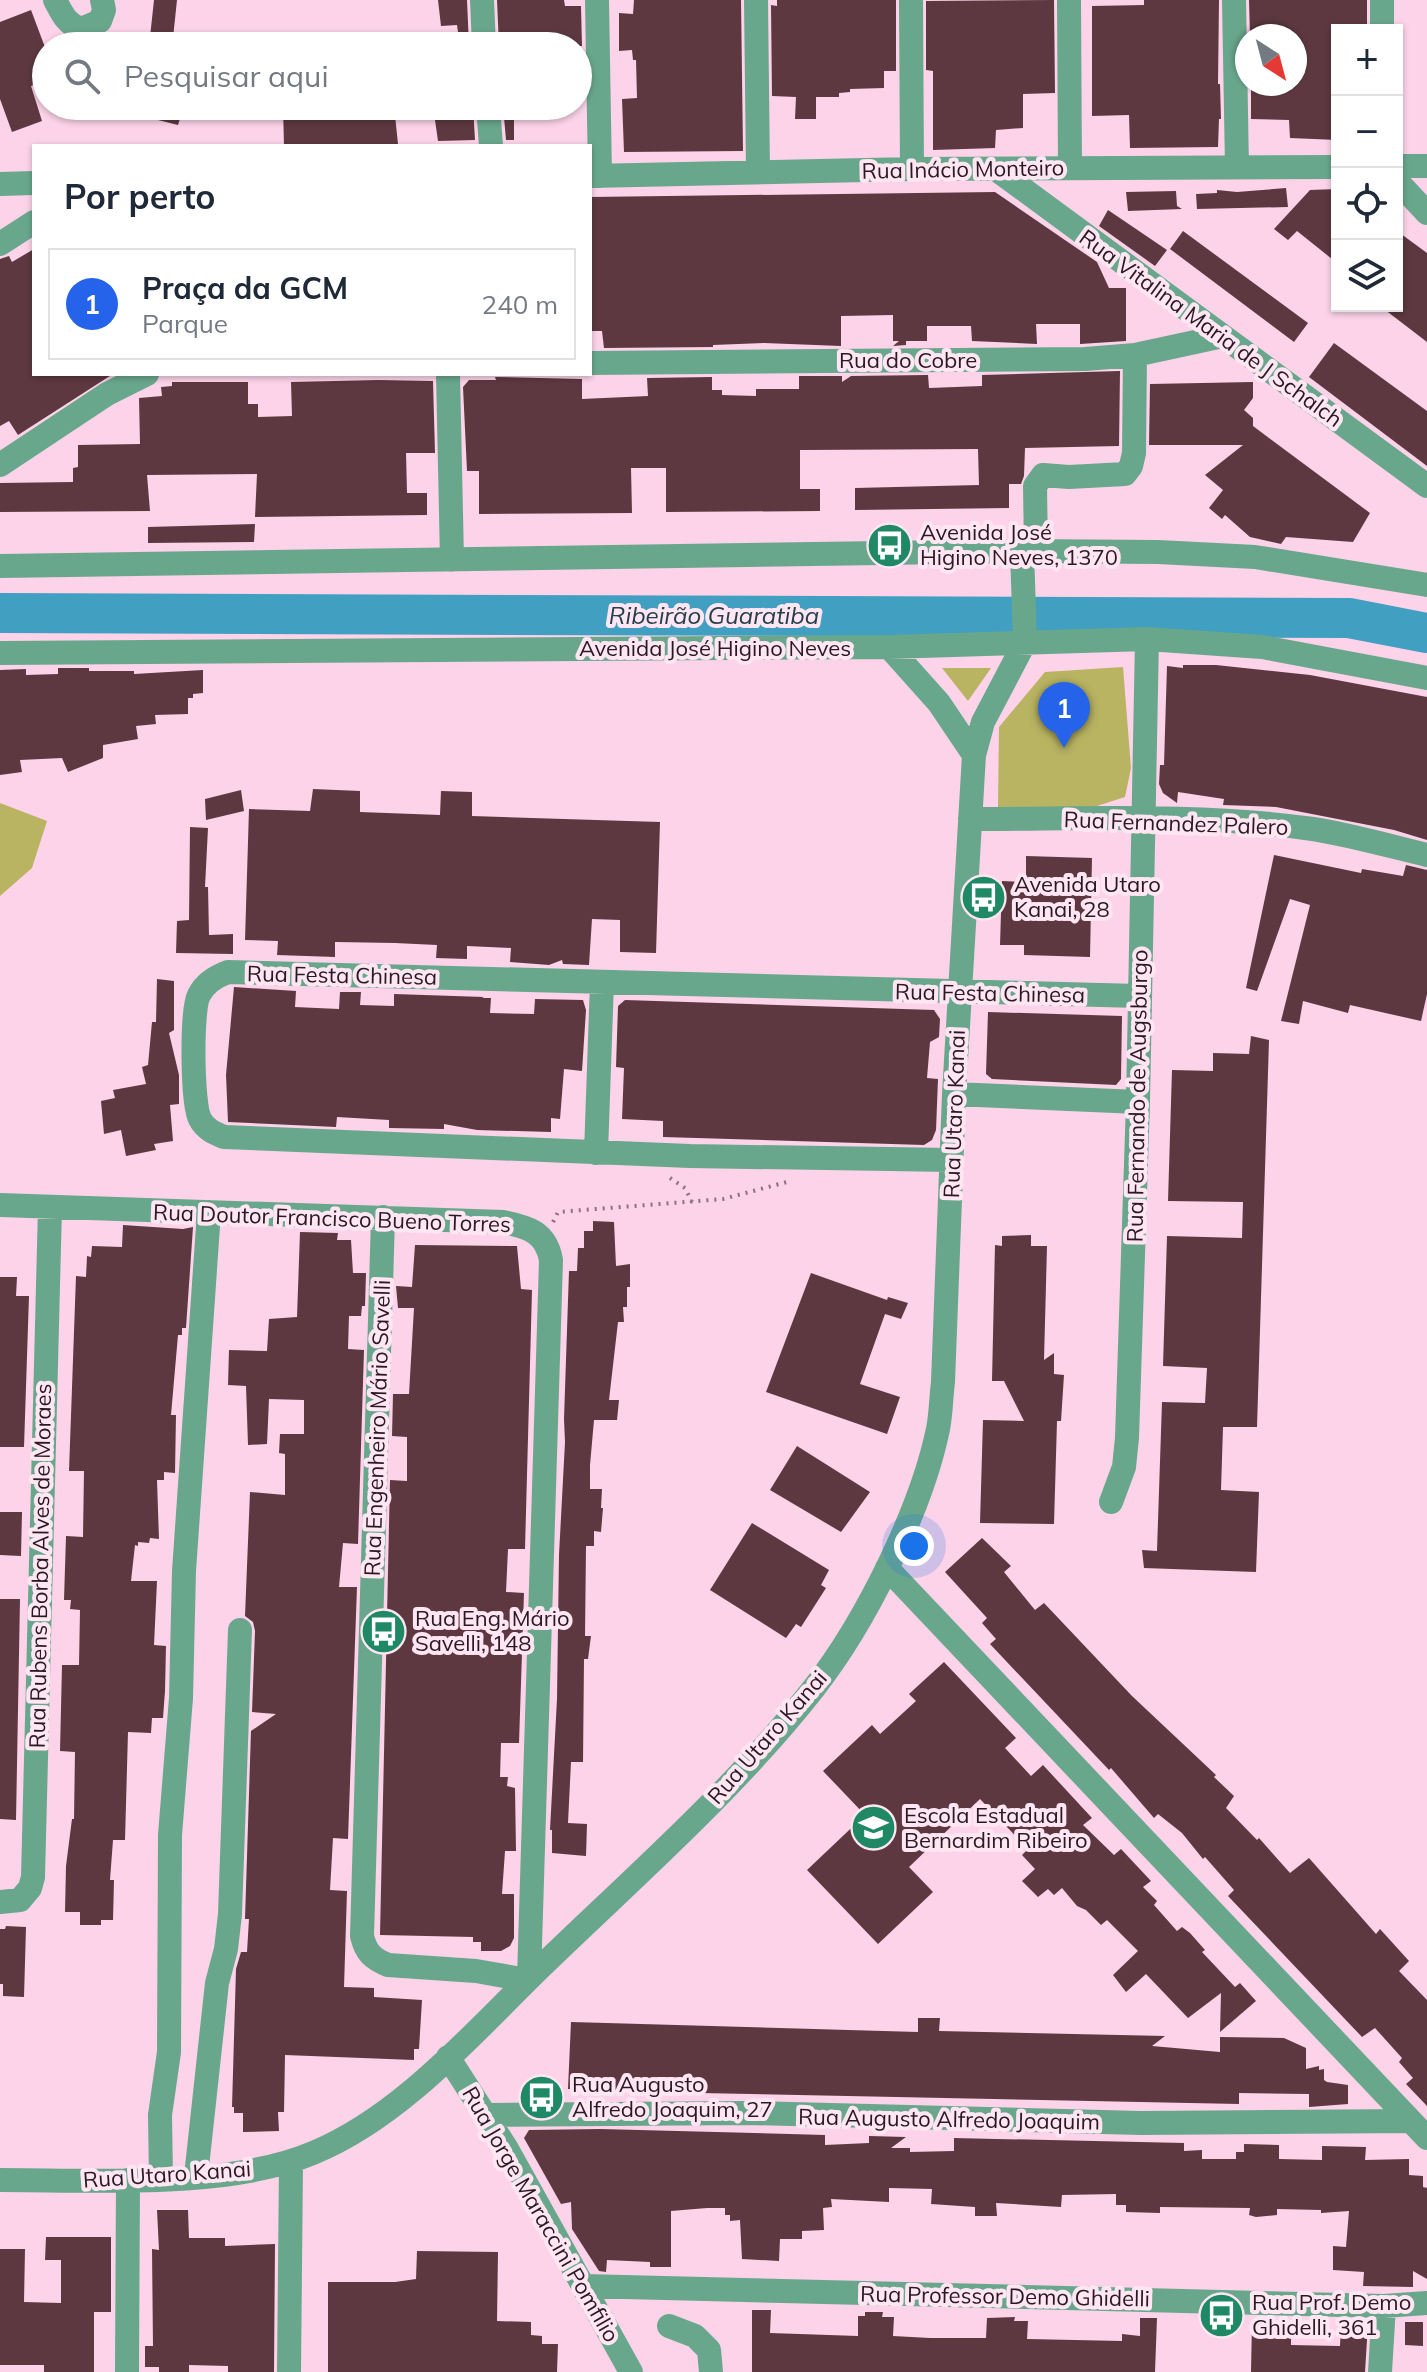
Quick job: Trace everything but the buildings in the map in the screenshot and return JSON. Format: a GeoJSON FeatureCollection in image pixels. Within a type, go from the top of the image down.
{"type":"FeatureCollection","features":[{"type":"Feature","properties":{"kind":"street"},"geometry":{"type":"LineString","coordinates":[[55,0],[64,18],[81,29],[100,21],[104,10],[102,0]]}},
{"type":"Feature","properties":{"kind":"street"},"geometry":{"type":"LineString","coordinates":[[482,0],[483,32]]}},
{"type":"Feature","properties":{"kind":"street"},"geometry":{"type":"LineString","coordinates":[[595,176],[597,0]]}},
{"type":"Feature","properties":{"kind":"street"},"geometry":{"type":"LineString","coordinates":[[756,0],[758,171]]}},
{"type":"Feature","properties":{"kind":"street"},"geometry":{"type":"LineString","coordinates":[[911,0],[912,169]]}},
{"type":"Feature","properties":{"kind":"street"},"geometry":{"type":"LineString","coordinates":[[1069,0],[1070,168]]}},
{"type":"Feature","properties":{"kind":"street"},"geometry":{"type":"LineString","coordinates":[[1234,0],[1237,167]]}},
{"type":"Feature","properties":{"kind":"street"},"geometry":{"type":"LineString","coordinates":[[1382,0],[1382,24]]}},
{"type":"Feature","properties":{"kind":"street"},"geometry":{"type":"LineString","coordinates":[[489,120],[491,144]]}},
{"type":"Feature","properties":{"kind":"street"},"geometry":{"type":"LineString","coordinates":[[1403,166],[1427,166]]}},
{"type":"Feature","properties":{"kind":"street","name":"Rua Inácio Monteiro"},"geometry":{"type":"LineString","coordinates":[[595,176],[912,169],[1331,167]]}},
{"type":"Feature","properties":{"kind":"street","name":"Rua Vitalina Maria de J Schalch"},"geometry":{"type":"LineString","coordinates":[[997,170],[1427,486]]}},
{"type":"Feature","properties":{"kind":"street"},"geometry":{"type":"LineString","coordinates":[[0,184],[32,183]]}},
{"type":"Feature","properties":{"kind":"street"},"geometry":{"type":"LineString","coordinates":[[1403,187],[1427,213]]}},
{"type":"Feature","properties":{"kind":"street"},"geometry":{"type":"LineString","coordinates":[[0,244],[32,223]]}},
{"type":"Feature","properties":{"kind":"street","name":"Rua do Cobre"},"geometry":{"type":"LineString","coordinates":[[592,363],[1085,359],[1135,355],[1223,336]]}},
{"type":"Feature","properties":{"kind":"street"},"geometry":{"type":"LineString","coordinates":[[1025,630],[1027,559],[1035,486],[1043,475],[1080,477],[1125,474],[1134,453],[1135,355]]}},
{"type":"Feature","properties":{"kind":"street"},"geometry":{"type":"LineString","coordinates":[[0,465],[107,394],[143,376]]}},
{"type":"Feature","properties":{"kind":"street"},"geometry":{"type":"LineString","coordinates":[[448,376],[452,560]]}},
{"type":"Feature","properties":{"kind":"street"},"geometry":{"type":"LineString","coordinates":[[0,566],[452,560],[1027,559],[1158,552],[1255,557],[1427,585]]}},
{"type":"Feature","properties":{"kind":"street","name":"Avenida José Higino Neves"},"geometry":{"type":"LineString","coordinates":[[0,653],[889,647],[1025,630],[1262,647],[1427,678]]}},
{"type":"Feature","properties":{"kind":"street","name":"Rua Utaro Kanai"},"geometry":{"type":"LineString","coordinates":[[0,2180],[128,2180],[233,2174],[291,2162],[338,2142],[367,2123],[448,2057],[716,1797],[815,1687],[853,1631],[887,1568],[922,1481],[938,1429],[943,1382],[954,1094],[974,755],[983,722],[1025,630]]}},
{"type":"Feature","properties":{"kind":"street","name":"Rua Fernando de Augsburgo"},"geometry":{"type":"LineString","coordinates":[[1111,1502],[1124,1467],[1127,1438],[1138,1102],[1147,639]]}},
{"type":"Feature","properties":{"kind":"street"},"geometry":{"type":"LineString","coordinates":[[889,647],[939,703],[974,755]]}},
{"type":"Feature","properties":{"kind":"street","name":"Rua Fernandez Palero"},"geometry":{"type":"LineString","coordinates":[[970,819],[1144,817],[1228,821],[1315,830],[1427,855]]}},
{"type":"Feature","properties":{"kind":"street","name":"Rua Festa Chinesa"},"geometry":{"type":"LineString","coordinates":[[952,1160],[596,1153],[224,1137],[211,1132],[196,1111],[193,1045],[198,996],[217,976],[228,972],[1139,996]]}},
{"type":"Feature","properties":{"kind":"street"},"geometry":{"type":"LineString","coordinates":[[596,1153],[602,982]]}},
{"type":"Feature","properties":{"kind":"street"},"geometry":{"type":"LineString","coordinates":[[954,1094],[1138,1102]]}},
{"type":"Feature","properties":{"kind":"street","name":"Rua Doutor Francisco Bueno Torres"},"geometry":{"type":"LineString","coordinates":[[0,1205],[503,1222],[526,1226],[544,1239]]}},
{"type":"Feature","properties":{"kind":"street","name":"Rua Rubens Borba Alves de Moraes"},"geometry":{"type":"LineString","coordinates":[[0,1902],[20,1900],[30,1888],[33,1877],[50,1207]]}},
{"type":"Feature","properties":{"kind":"street"},"geometry":{"type":"LineString","coordinates":[[161,2179],[160,2115],[169,2052],[170,1835],[181,1698],[184,1571],[209,1212]]}},
{"type":"Feature","properties":{"kind":"street","name":"Rua Engenheiro Mário Savelli"},"geometry":{"type":"LineString","coordinates":[[383,1217],[362,1936],[369,1955],[388,1965],[476,1971],[528,1979]]}},
{"type":"Feature","properties":{"kind":"street"},"geometry":{"type":"LineString","coordinates":[[528,1979],[551,1260],[544,1239]]}},
{"type":"Feature","properties":{"kind":"street"},"geometry":{"type":"LineString","coordinates":[[887,1568],[1419,2130]]}},
{"type":"Feature","properties":{"kind":"street"},"geometry":{"type":"LineString","coordinates":[[196,2176],[217,1983],[226,1949],[230,1914],[240,1630]]}},
{"type":"Feature","properties":{"kind":"street","name":"Rua Jorge Maraccini Pomfilio"},"geometry":{"type":"LineString","coordinates":[[448,2057],[487,2115],[631,2372]]}},
{"type":"Feature","properties":{"kind":"street","name":"Rua Augusto Alfredo Joaquim"},"geometry":{"type":"LineString","coordinates":[[487,2115],[749,2113],[1419,2130]]}},
{"type":"Feature","properties":{"kind":"street"},"geometry":{"type":"LineString","coordinates":[[289,2372],[291,2162]]}},
{"type":"Feature","properties":{"kind":"street"},"geometry":{"type":"LineString","coordinates":[[127,2372],[128,2180]]}},
{"type":"Feature","properties":{"kind":"street","name":"Rua Professor Demo Ghidelli"},"geometry":{"type":"LineString","coordinates":[[584,2286],[1384,2306],[1427,2303]]}},
{"type":"Feature","properties":{"kind":"street"},"geometry":{"type":"LineString","coordinates":[[1380,2372],[1384,2306]]}},
{"type":"Feature","properties":{"kind":"street"},"geometry":{"type":"LineString","coordinates":[[669,2326],[695,2336],[709,2350],[711,2372]]}},
{"type":"Feature","properties":{"kind":"path"},"geometry":{"type":"LineString","coordinates":[[544,1239],[558,1212],[723,1199],[794,1181],[808,1157]]}},
{"type":"Feature","properties":{"kind":"shaded area"},"geometry":{"type":"Polygon","coordinates":[[[1123,667],[1131,768],[1125,797],[1075,813],[998,807],[999,727],[1045,672],[1123,667]]]}},
{"type":"Feature","properties":{"kind":"shaded area"},"geometry":{"type":"Polygon","coordinates":[[[942,668],[991,668],[968,701],[942,668]]]}},
{"type":"Feature","properties":{"kind":"shaded area"},"geometry":{"type":"Polygon","coordinates":[[[0,803],[47,821],[32,868],[0,896],[0,803]]]}},
{"type":"Feature","properties":{"kind":"waterway","name":"Ribeirão Guaratiba"},"geometry":{"type":"LineString","coordinates":[[0,613],[1349,618],[1427,633]]}},
{"type":"Feature","properties":{"kind":"place","name":"Avenida José Higino Neves, 1370"},"geometry":{"type":"Point","coordinates":[889,545]}},
{"type":"Feature","properties":{"kind":"place","name":"Praça da GCM"},"geometry":{"type":"Point","coordinates":[1064,748]}},
{"type":"Feature","properties":{"kind":"place","name":"Avenida Utaro Kanai, 28"},"geometry":{"type":"Point","coordinates":[983,897]}},
{"type":"Feature","properties":{"kind":"place","name":"Rua Eng. Mário Savelli, 148"},"geometry":{"type":"Point","coordinates":[384,1631]}},
{"type":"Feature","properties":{"kind":"place","name":"Escola Estadual Bernardim Ribeiro"},"geometry":{"type":"Point","coordinates":[873,1828]}},
{"type":"Feature","properties":{"kind":"place","name":"Rua Augusto Alfredo Joaquim, 27"},"geometry":{"type":"Point","coordinates":[541,2097]}},
{"type":"Feature","properties":{"kind":"place","name":"Rua Prof. Demo Ghidelli, 361"},"geometry":{"type":"Point","coordinates":[1221,2315]}}]}
